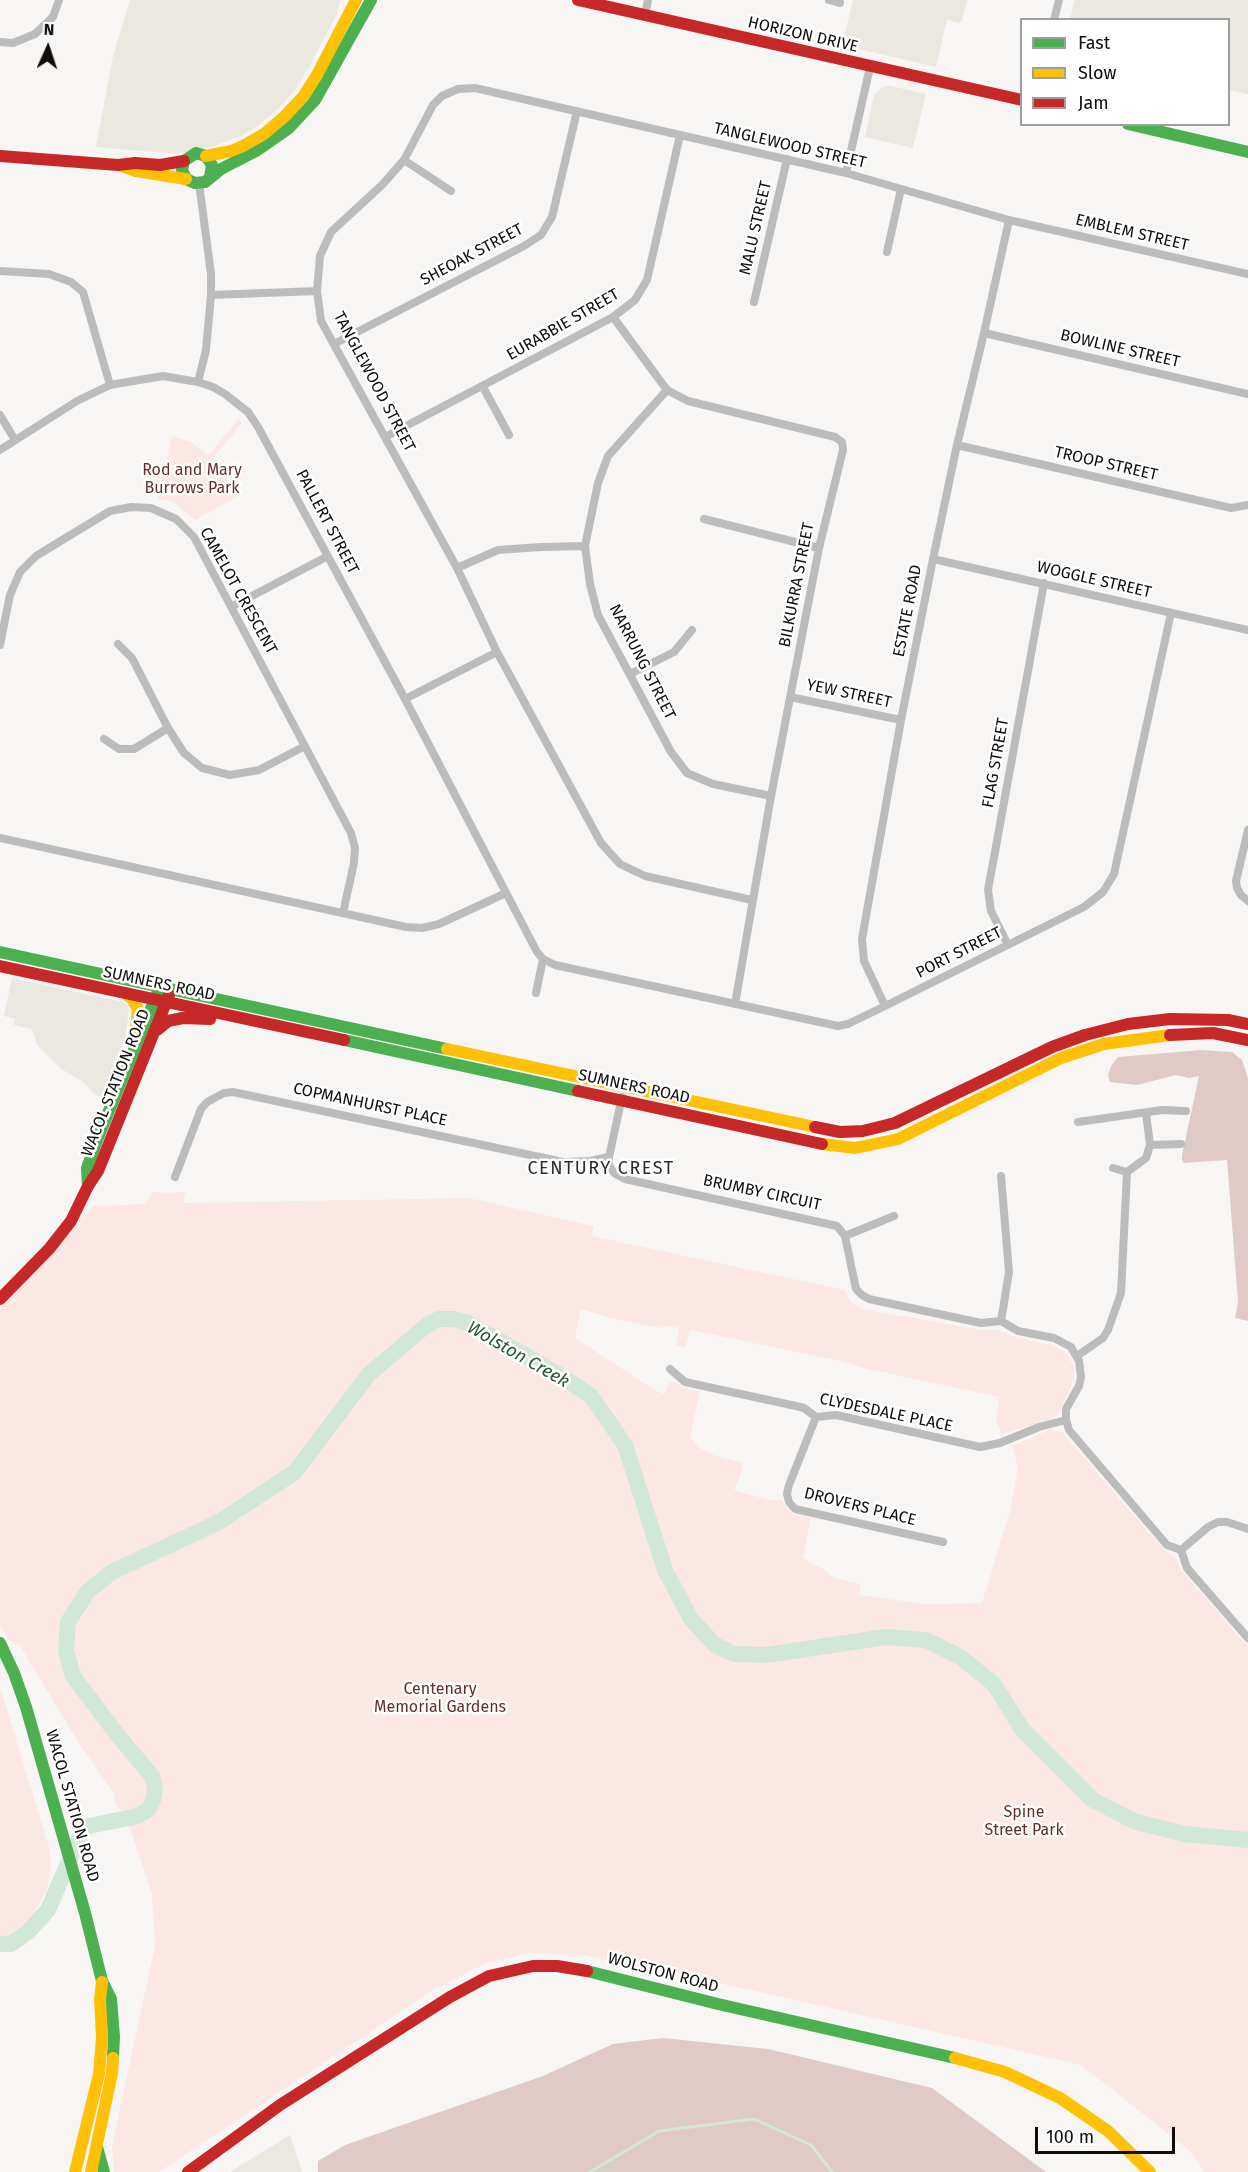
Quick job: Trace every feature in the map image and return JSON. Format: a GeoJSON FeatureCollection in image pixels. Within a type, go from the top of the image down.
{"type":"FeatureCollection","features":[{"type":"Feature","properties":{"kind":"main road"},"geometry":{"type":"LineString","coordinates":[[118,165],[136,171],[205,180],[268,143],[303,115],[325,83],[371,0]]}},
{"type":"Feature","properties":{"kind":"main road","name":"HORIZON DRIVE"},"geometry":{"type":"LineString","coordinates":[[578,0],[1020,100]]}},
{"type":"Feature","properties":{"kind":"main road"},"geometry":{"type":"LineString","coordinates":[[0,156],[118,165],[135,163],[160,165],[184,161],[196,153],[206,156],[231,151],[249,143],[285,117],[303,97],[317,75],[352,3]]}},
{"type":"Feature","properties":{"kind":"main road"},"geometry":{"type":"LineString","coordinates":[[1137,126],[1248,152]]}},
{"type":"Feature","properties":{"kind":"main road"},"geometry":{"type":"LineString","coordinates":[[205,180],[212,165],[206,156]]}},
{"type":"Feature","properties":{"kind":"main road"},"geometry":{"type":"LineString","coordinates":[[184,161],[182,170],[186,179]]}},
{"type":"Feature","properties":{"kind":"main road","name":"SUMNERS ROAD"},"geometry":{"type":"LineString","coordinates":[[0,952],[277,1026],[815,1144],[855,1148],[898,1139],[1061,1058],[1104,1044],[1160,1035],[1213,1033],[1248,1040]]}},
{"type":"Feature","properties":{"kind":"main road","name":"SUMNERS ROAD"},"geometry":{"type":"LineString","coordinates":[[0,966],[126,993],[163,995],[840,1132],[863,1131],[895,1123],[1052,1047],[1085,1035],[1128,1024],[1170,1019],[1228,1020],[1248,1024]]}},
{"type":"Feature","properties":{"kind":"main road"},"geometry":{"type":"LineString","coordinates":[[126,993],[138,1009],[133,1052]]}},
{"type":"Feature","properties":{"kind":"main road","name":"WACOL STATION ROAD"},"geometry":{"type":"LineString","coordinates":[[0,1299],[64,1231],[98,1171],[154,1034],[163,995]]}},
{"type":"Feature","properties":{"kind":"main road","name":"WACOL STATION ROAD"},"geometry":{"type":"LineString","coordinates":[[88,1186],[87,1168],[133,1052],[163,995]]}},
{"type":"Feature","properties":{"kind":"main road"},"geometry":{"type":"LineString","coordinates":[[154,1034],[164,1023],[183,1017],[277,1026]]}},
{"type":"Feature","properties":{"kind":"main road","name":"WACOL STATION ROAD"},"geometry":{"type":"LineString","coordinates":[[0,1643],[26,1707],[102,1981],[111,1999],[114,2037],[112,2073],[91,2172]]}},
{"type":"Feature","properties":{"kind":"main road","name":"WOLSTON ROAD"},"geometry":{"type":"LineString","coordinates":[[188,2172],[280,2105],[450,1996],[489,1976],[533,1966],[557,1966],[599,1972],[718,2004],[952,2057],[1005,2072],[1060,2098],[1086,2115],[1115,2137],[1150,2172]]}},
{"type":"Feature","properties":{"kind":"main road","name":"WACOL STATION ROAD"},"geometry":{"type":"LineString","coordinates":[[75,2172],[99,2074],[102,2038],[100,1999],[102,1981]]}},
{"type":"Feature","properties":{"kind":"main road"},"geometry":{"type":"LineString","coordinates":[[97,2146],[104,2172]]}},
{"type":"Feature","properties":{"kind":"street"},"geometry":{"type":"LineString","coordinates":[[0,42],[13,43],[35,34],[53,17],[59,0]]}},
{"type":"Feature","properties":{"kind":"street"},"geometry":{"type":"LineString","coordinates":[[645,15],[648,0]]}},
{"type":"Feature","properties":{"kind":"street"},"geometry":{"type":"LineString","coordinates":[[829,0],[840,3]]}},
{"type":"Feature","properties":{"kind":"street"},"geometry":{"type":"LineString","coordinates":[[1054,18],[1059,0]]}},
{"type":"Feature","properties":{"kind":"street"},"geometry":{"type":"LineString","coordinates":[[846,173],[870,67]]}},
{"type":"Feature","properties":{"kind":"street","name":"TANGLEWOOD STREET"},"geometry":{"type":"LineString","coordinates":[[752,900],[645,876],[620,864],[601,843],[497,652],[457,568],[321,321],[317,291],[320,256],[331,232],[382,185],[404,160],[433,105],[442,96],[458,89],[475,88],[846,173],[1009,220]]}},
{"type":"Feature","properties":{"kind":"street","name":"SHEOAK STREET"},"geometry":{"type":"LineString","coordinates":[[334,345],[541,235],[552,217],[577,111]]}},
{"type":"Feature","properties":{"kind":"street","name":"EURABBIE STREET"},"geometry":{"type":"LineString","coordinates":[[385,437],[613,317],[635,300],[647,280],[680,135]]}},
{"type":"Feature","properties":{"kind":"street","name":"MALU STREET"},"geometry":{"type":"LineString","coordinates":[[754,302],[787,159]]}},
{"type":"Feature","properties":{"kind":"street"},"geometry":{"type":"LineString","coordinates":[[404,160],[451,191]]}},
{"type":"Feature","properties":{"kind":"street"},"geometry":{"type":"LineString","coordinates":[[198,382],[206,350],[211,295],[205,180]]}},
{"type":"Feature","properties":{"kind":"street"},"geometry":{"type":"LineString","coordinates":[[887,252],[902,189]]}},
{"type":"Feature","properties":{"kind":"street","name":"EMBLEM STREET"},"geometry":{"type":"LineString","coordinates":[[1009,220],[1248,274]]}},
{"type":"Feature","properties":{"kind":"street","name":"ESTATE ROAD"},"geometry":{"type":"LineString","coordinates":[[885,1006],[864,961],[862,939],[901,720],[933,560],[1009,220]]}},
{"type":"Feature","properties":{"kind":"street"},"geometry":{"type":"LineString","coordinates":[[0,271],[49,274],[70,282],[82,292],[110,385]]}},
{"type":"Feature","properties":{"kind":"street"},"geometry":{"type":"LineString","coordinates":[[211,295],[317,291]]}},
{"type":"Feature","properties":{"kind":"street","name":"BILKURRA STREET"},"geometry":{"type":"LineString","coordinates":[[613,317],[667,390],[688,401],[835,437],[842,442],[843,450],[819,548],[771,796],[735,1004]]}},
{"type":"Feature","properties":{"kind":"street","name":"BOWLINE STREET"},"geometry":{"type":"LineString","coordinates":[[984,333],[1248,394]]}},
{"type":"Feature","properties":{"kind":"street","name":"PALLERT STREET"},"geometry":{"type":"LineString","coordinates":[[0,450],[77,402],[110,385],[163,376],[213,387],[248,412],[328,556],[537,952],[543,959]]}},
{"type":"Feature","properties":{"kind":"street"},"geometry":{"type":"LineString","coordinates":[[483,387],[509,435]]}},
{"type":"Feature","properties":{"kind":"street","name":"NARRUNG STREET"},"geometry":{"type":"LineString","coordinates":[[667,390],[608,456],[598,483],[585,546],[590,584],[598,615],[671,752],[687,773],[713,784],[771,796]]}},
{"type":"Feature","properties":{"kind":"street"},"geometry":{"type":"LineString","coordinates":[[0,415],[15,440]]}},
{"type":"Feature","properties":{"kind":"street","name":"TROOP STREET"},"geometry":{"type":"LineString","coordinates":[[957,445],[1231,508],[1248,505]]}},
{"type":"Feature","properties":{"kind":"street","name":"CAMELOT CRESCENT"},"geometry":{"type":"LineString","coordinates":[[0,645],[10,595],[20,572],[36,556],[110,511],[131,507],[151,508],[176,519],[194,537],[351,833],[355,848],[343,913]]}},
{"type":"Feature","properties":{"kind":"street"},"geometry":{"type":"LineString","coordinates":[[704,519],[819,548]]}},
{"type":"Feature","properties":{"kind":"street"},"geometry":{"type":"LineString","coordinates":[[457,568],[498,550],[585,546]]}},
{"type":"Feature","properties":{"kind":"street"},"geometry":{"type":"LineString","coordinates":[[231,607],[328,556]]}},
{"type":"Feature","properties":{"kind":"street","name":"WOGGLE STREET"},"geometry":{"type":"LineString","coordinates":[[933,560],[1248,630]]}},
{"type":"Feature","properties":{"kind":"street","name":"FLAG STREET"},"geometry":{"type":"LineString","coordinates":[[1008,945],[991,911],[988,890],[1044,583]]}},
{"type":"Feature","properties":{"kind":"street","name":"PORT STREET"},"geometry":{"type":"LineString","coordinates":[[543,959],[555,965],[838,1026],[848,1024],[1084,907],[1103,891],[1114,874],[1171,613]]}},
{"type":"Feature","properties":{"kind":"street"},"geometry":{"type":"LineString","coordinates":[[630,674],[674,652],[692,630]]}},
{"type":"Feature","properties":{"kind":"street"},"geometry":{"type":"LineString","coordinates":[[118,644],[132,658],[168,728],[184,753],[202,768],[231,775],[259,770],[305,746]]}},
{"type":"Feature","properties":{"kind":"street"},"geometry":{"type":"LineString","coordinates":[[405,699],[497,652]]}},
{"type":"Feature","properties":{"kind":"street","name":"YEW STREET"},"geometry":{"type":"LineString","coordinates":[[790,697],[901,720]]}},
{"type":"Feature","properties":{"kind":"street"},"geometry":{"type":"LineString","coordinates":[[104,739],[119,749],[134,749],[168,728]]}},
{"type":"Feature","properties":{"kind":"street"},"geometry":{"type":"LineString","coordinates":[[1248,830],[1236,881],[1240,895],[1248,901]]}},
{"type":"Feature","properties":{"kind":"street"},"geometry":{"type":"LineString","coordinates":[[0,838],[406,927],[422,928],[440,924],[506,892]]}},
{"type":"Feature","properties":{"kind":"street"},"geometry":{"type":"LineString","coordinates":[[536,993],[543,959]]}},
{"type":"Feature","properties":{"kind":"street"},"geometry":{"type":"LineString","coordinates":[[609,1157],[624,1088]]}},
{"type":"Feature","properties":{"kind":"street","name":"COPMANHURST PLACE"},"geometry":{"type":"LineString","coordinates":[[175,1177],[201,1109],[207,1102],[224,1093],[233,1092],[562,1162],[590,1161],[609,1157]]}},
{"type":"Feature","properties":{"kind":"street"},"geometry":{"type":"LineString","coordinates":[[1078,1122],[1162,1110],[1186,1111]]}},
{"type":"Feature","properties":{"kind":"street"},"geometry":{"type":"LineString","coordinates":[[1127,1172],[1146,1158],[1150,1144],[1146,1113]]}},
{"type":"Feature","properties":{"kind":"street"},"geometry":{"type":"LineString","coordinates":[[1150,1144],[1181,1144]]}},
{"type":"Feature","properties":{"kind":"street","name":"BRUMBY CIRCUIT"},"geometry":{"type":"LineString","coordinates":[[609,1157],[609,1165],[614,1173],[625,1179],[827,1222],[837,1226],[845,1236]]}},
{"type":"Feature","properties":{"kind":"street"},"geometry":{"type":"LineString","coordinates":[[1113,1168],[1127,1172]]}},
{"type":"Feature","properties":{"kind":"street"},"geometry":{"type":"LineString","coordinates":[[1077,1356],[1102,1338],[1108,1330],[1120,1293],[1127,1172]]}},
{"type":"Feature","properties":{"kind":"street"},"geometry":{"type":"LineString","coordinates":[[1001,1176],[1009,1272],[1001,1321]]}},
{"type":"Feature","properties":{"kind":"street"},"geometry":{"type":"LineString","coordinates":[[894,1216],[845,1236],[856,1289],[869,1299],[981,1323],[1001,1321],[1018,1331],[1064,1342],[1077,1356],[1081,1377],[1079,1386],[1066,1409],[1066,1420],[1075,1437],[1167,1545],[1181,1550]]}},
{"type":"Feature","properties":{"kind":"street","name":"CLYDESDALE PLACE"},"geometry":{"type":"LineString","coordinates":[[670,1369],[685,1382],[804,1408],[816,1417],[836,1415],[980,1448],[1066,1420]]}},
{"type":"Feature","properties":{"kind":"street","name":"DROVERS PLACE"},"geometry":{"type":"LineString","coordinates":[[816,1417],[789,1485],[789,1502],[795,1509],[943,1542]]}},
{"type":"Feature","properties":{"kind":"street"},"geometry":{"type":"LineString","coordinates":[[1181,1550],[1208,1527],[1218,1522],[1227,1522],[1248,1529]]}},
{"type":"Feature","properties":{"kind":"street"},"geometry":{"type":"LineString","coordinates":[[1181,1550],[1187,1568],[1248,1638]]}},
{"type":"Feature","properties":{"kind":"shaded area"},"geometry":{"type":"Polygon","coordinates":[[[130,0],[340,0],[337,14],[308,69],[295,90],[279,108],[241,136],[211,147],[176,154],[96,147],[113,56],[130,0]]]}},
{"type":"Feature","properties":{"kind":"shaded area"},"geometry":{"type":"Polygon","coordinates":[[[853,0],[967,0],[962,21],[958,23],[947,19],[936,67],[842,45],[853,0]]]}},
{"type":"Feature","properties":{"kind":"shaded area"},"geometry":{"type":"Polygon","coordinates":[[[1075,0],[1248,0],[1248,94],[1230,90],[1230,18],[1070,18],[1075,0]]]}},
{"type":"Feature","properties":{"kind":"shaded area"},"geometry":{"type":"Polygon","coordinates":[[[884,86],[926,94],[913,148],[865,137],[874,95],[884,86]]]}},
{"type":"Feature","properties":{"kind":"shaded area"},"geometry":{"type":"Polygon","coordinates":[[[12,978],[123,1002],[127,1005],[129,1009],[125,1041],[103,1099],[93,1093],[83,1082],[60,1068],[37,1045],[32,1029],[14,1025],[15,1019],[4,1016],[12,978]]]}},
{"type":"Feature","properties":{"kind":"shaded area"},"geometry":{"type":"Polygon","coordinates":[[[1201,1050],[1232,1052],[1242,1060],[1248,1078],[1248,1321],[1235,1318],[1238,1302],[1227,1160],[1184,1163],[1182,1160],[1199,1076],[1189,1078],[1176,1075],[1137,1085],[1110,1082],[1108,1075],[1118,1057],[1201,1050]]]}},
{"type":"Feature","properties":{"kind":"shaded area"},"geometry":{"type":"Polygon","coordinates":[[[663,2038],[768,2049],[932,2088],[1046,2172],[318,2172],[318,2161],[345,2145],[543,2076],[613,2044],[663,2038]]]}},
{"type":"Feature","properties":{"kind":"shaded area"},"geometry":{"type":"Polygon","coordinates":[[[290,2135],[302,2172],[230,2172],[290,2135]]]}},
{"type":"Feature","properties":{"kind":"green space","name":"Rod and Mary Burrows Park"},"geometry":{"type":"Polygon","coordinates":[[[238,419],[242,423],[213,459],[237,497],[195,520],[173,502],[158,499],[172,436],[191,442],[209,455],[238,419]]]}},
{"type":"Feature","properties":{"kind":"green space"},"geometry":{"type":"Polygon","coordinates":[[[153,1192],[186,1192],[183,1203],[469,1198],[594,1226],[592,1236],[845,1290],[850,1301],[863,1309],[983,1330],[996,1329],[1015,1337],[1053,1345],[1067,1354],[1074,1367],[1074,1379],[1059,1413],[1052,1419],[1002,1434],[996,1421],[999,1397],[835,1360],[690,1330],[685,1348],[676,1345],[679,1328],[666,1326],[659,1328],[581,1309],[575,1338],[656,1391],[665,1394],[669,1383],[673,1382],[687,1389],[700,1391],[690,1436],[698,1447],[716,1456],[743,1463],[734,1489],[737,1491],[769,1500],[782,1500],[788,1511],[811,1518],[803,1557],[834,1578],[861,1584],[859,1595],[926,1604],[982,1603],[1011,1507],[1018,1468],[1012,1446],[1051,1429],[1062,1432],[1164,1550],[1176,1558],[1181,1570],[1248,1647],[1248,2172],[1204,2172],[1191,2152],[1081,2065],[751,1990],[582,1955],[529,1953],[487,1963],[433,1990],[159,2172],[114,2172],[112,2146],[155,1946],[152,1894],[133,1837],[122,1812],[115,1803],[114,1794],[78,1742],[19,1644],[15,1645],[8,1639],[0,1626],[0,1309],[94,1206],[145,1204],[153,1192]]]}},
{"type":"Feature","properties":{"kind":"green space"},"geometry":{"type":"Polygon","coordinates":[[[0,1687],[49,1847],[51,1866],[47,1889],[27,1926],[11,1936],[0,1937],[0,1687]]]}},
{"type":"Feature","properties":{"kind":"waterway","name":"Wolston Creek"},"geometry":{"type":"LineString","coordinates":[[0,1944],[11,1944],[28,1932],[48,1910],[82,1831],[89,1826],[138,1816],[149,1809],[153,1800],[155,1788],[152,1776],[73,1676],[66,1651],[68,1622],[88,1591],[112,1572],[219,1522],[295,1472],[369,1374],[427,1325],[439,1319],[454,1319],[468,1323],[561,1376],[591,1396],[625,1445],[665,1570],[691,1619],[715,1645],[734,1654],[766,1655],[886,1637],[926,1640],[960,1657],[994,1684],[1022,1729],[1093,1800],[1136,1822],[1185,1834],[1248,1840]]}},
{"type":"Feature","properties":{"kind":"waterway"},"geometry":{"type":"LineString","coordinates":[[590,2172],[659,2131],[754,2119],[811,2145],[832,2172]]}},
{"type":"Feature","properties":{"kind":"traffic: fast"},"geometry":{"type":"LineString","coordinates":[[210,177],[212,165],[206,156],[196,153],[184,161],[182,170],[186,179],[195,183],[205,182],[221,169],[256,151],[289,128],[315,100],[371,0]]}},
{"type":"Feature","properties":{"kind":"traffic: fast"},"geometry":{"type":"LineString","coordinates":[[1137,126],[1248,152]]}},
{"type":"Feature","properties":{"kind":"traffic: fast"},"geometry":{"type":"LineString","coordinates":[[0,952],[447,1049]]}},
{"type":"Feature","properties":{"kind":"traffic: fast"},"geometry":{"type":"LineString","coordinates":[[88,1186],[87,1168],[97,1140],[157,994]]}},
{"type":"Feature","properties":{"kind":"traffic: fast"},"geometry":{"type":"LineString","coordinates":[[344,1040],[578,1091]]}},
{"type":"Feature","properties":{"kind":"traffic: fast"},"geometry":{"type":"LineString","coordinates":[[0,1643],[26,1707],[102,1981],[111,1999],[113,2058]]}},
{"type":"Feature","properties":{"kind":"traffic: fast"},"geometry":{"type":"LineString","coordinates":[[587,1971],[718,2004],[955,2058]]}},
{"type":"Feature","properties":{"kind":"traffic: fast"},"geometry":{"type":"LineString","coordinates":[[97,2147],[104,2172]]}},
{"type":"Feature","properties":{"kind":"traffic: slow"},"geometry":{"type":"LineString","coordinates":[[206,156],[243,146],[264,134],[284,117],[303,97],[317,75],[356,0]]}},
{"type":"Feature","properties":{"kind":"traffic: slow"},"geometry":{"type":"LineString","coordinates":[[122,166],[136,171],[186,179]]}},
{"type":"Feature","properties":{"kind":"traffic: slow"},"geometry":{"type":"LineString","coordinates":[[125,993],[138,1009],[135,1039]]}},
{"type":"Feature","properties":{"kind":"traffic: slow"},"geometry":{"type":"LineString","coordinates":[[822,1144],[855,1148],[898,1139],[1061,1058],[1104,1044],[1170,1035]]}},
{"type":"Feature","properties":{"kind":"traffic: slow"},"geometry":{"type":"LineString","coordinates":[[447,1049],[815,1127]]}},
{"type":"Feature","properties":{"kind":"traffic: slow"},"geometry":{"type":"LineString","coordinates":[[75,2172],[99,2074],[102,2038],[100,1999],[102,1982]]}},
{"type":"Feature","properties":{"kind":"traffic: slow"},"geometry":{"type":"LineString","coordinates":[[91,2172],[112,2073],[113,2058]]}},
{"type":"Feature","properties":{"kind":"traffic: slow"},"geometry":{"type":"LineString","coordinates":[[955,2058],[1005,2072],[1060,2098],[1108,2131],[1150,2172]]}},
{"type":"Feature","properties":{"kind":"traffic: jam"},"geometry":{"type":"LineString","coordinates":[[578,0],[1020,100]]}},
{"type":"Feature","properties":{"kind":"traffic: jam"},"geometry":{"type":"LineString","coordinates":[[0,156],[118,165],[135,163],[160,165],[184,161]]}},
{"type":"Feature","properties":{"kind":"traffic: jam"},"geometry":{"type":"LineString","coordinates":[[0,966],[344,1040]]}},
{"type":"Feature","properties":{"kind":"traffic: jam"},"geometry":{"type":"LineString","coordinates":[[0,1299],[49,1249],[71,1221],[98,1171],[169,995]]}},
{"type":"Feature","properties":{"kind":"traffic: jam"},"geometry":{"type":"LineString","coordinates":[[157,1030],[168,1021],[183,1018],[210,1019]]}},
{"type":"Feature","properties":{"kind":"traffic: jam"},"geometry":{"type":"LineString","coordinates":[[815,1127],[840,1132],[863,1131],[895,1123],[1052,1047],[1085,1035],[1128,1024],[1170,1019],[1228,1020],[1248,1024]]}},
{"type":"Feature","properties":{"kind":"traffic: jam"},"geometry":{"type":"LineString","coordinates":[[1170,1035],[1213,1033],[1248,1040]]}},
{"type":"Feature","properties":{"kind":"traffic: jam"},"geometry":{"type":"LineString","coordinates":[[578,1091],[822,1144]]}},
{"type":"Feature","properties":{"kind":"traffic: jam"},"geometry":{"type":"LineString","coordinates":[[188,2172],[280,2105],[450,1997],[489,1976],[533,1966],[557,1966],[587,1971]]}},
{"type":"Feature","properties":{"kind":"district","name":"CENTURY CREST"},"geometry":{"type":"Point","coordinates":[601,1169]}},
{"type":"Feature","properties":{"kind":"park label","name":"Centenary Memorial Gardens"},"geometry":{"type":"Point","coordinates":[440,1699]}},
{"type":"Feature","properties":{"kind":"park label","name":"Spine Street Park"},"geometry":{"type":"Point","coordinates":[1024,1822]}}]}
